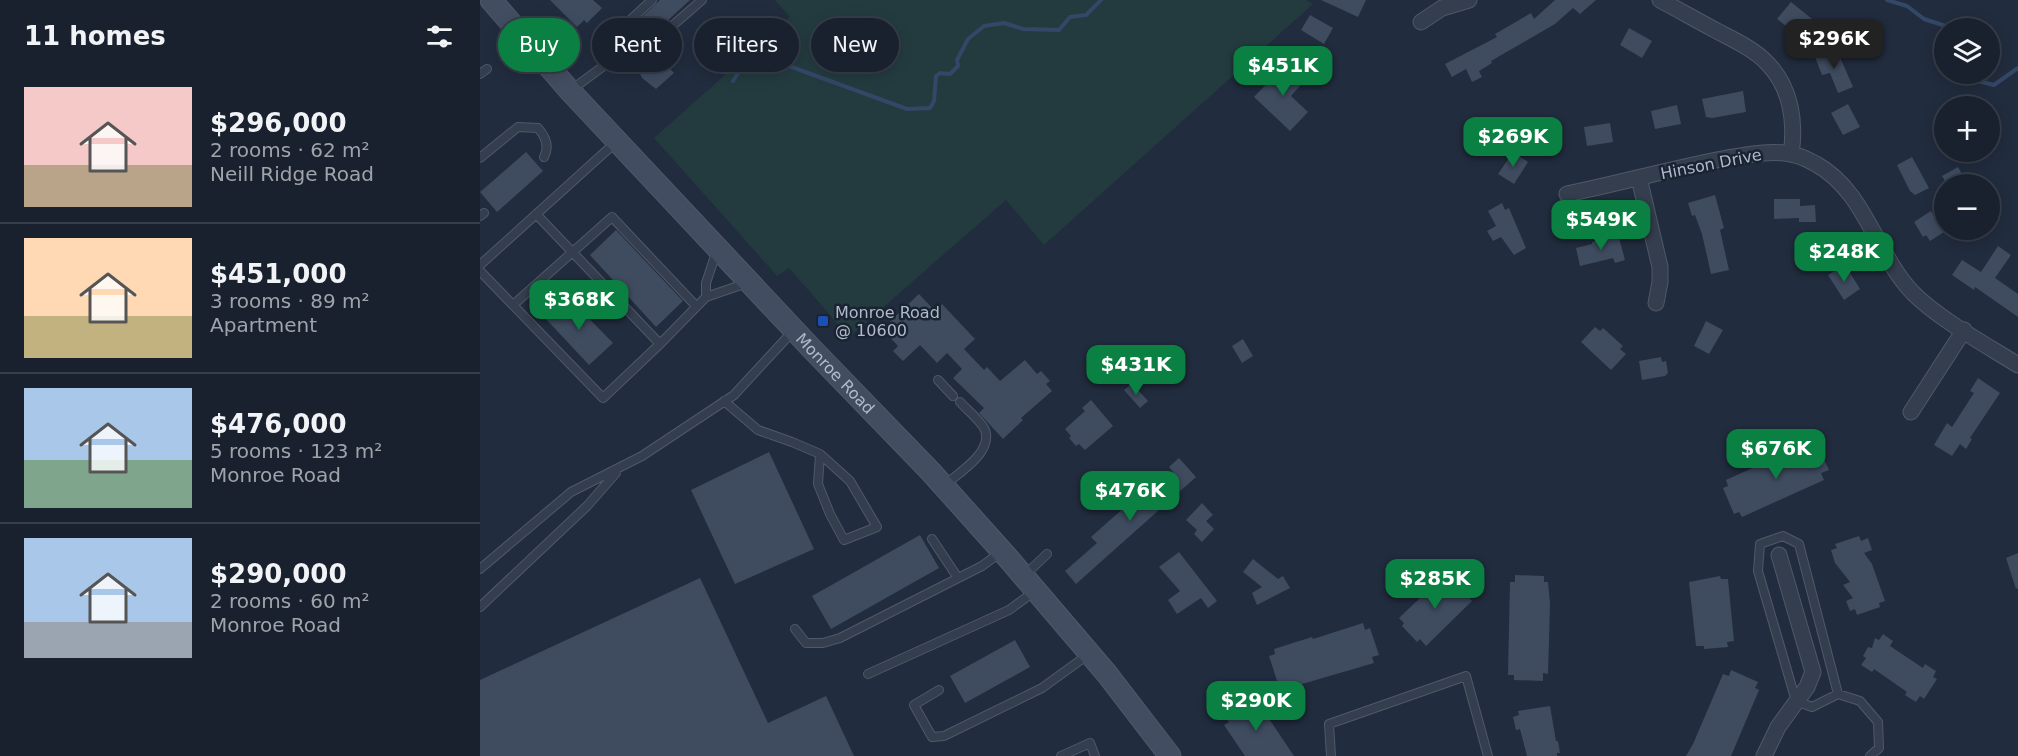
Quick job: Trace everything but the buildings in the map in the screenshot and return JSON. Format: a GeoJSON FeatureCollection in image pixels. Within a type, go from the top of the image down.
{"type":"FeatureCollection","features":[{"type":"Feature","properties":{"kind":"main road","name":"Monroe Road"},"geometry":{"type":"LineString","coordinates":[[491,0],[570,91],[944,486],[1090,653],[1170,756]]}},
{"type":"Feature","properties":{"kind":"street"},"geometry":{"type":"LineString","coordinates":[[1421,22],[1442,8],[1469,0]]}},
{"type":"Feature","properties":{"kind":"street"},"geometry":{"type":"LineString","coordinates":[[1660,0],[1736,41],[1767,62],[1776,73],[1788,97],[1794,128],[1791,154]]}},
{"type":"Feature","properties":{"kind":"street","name":"Hinson Drive"},"geometry":{"type":"LineString","coordinates":[[1567,194],[1694,164],[1744,155],[1777,152],[1804,158],[1830,172],[1839,181],[1859,206],[1903,281],[1928,306],[2018,365]]}},
{"type":"Feature","properties":{"kind":"street"},"geometry":{"type":"LineString","coordinates":[[1639,178],[1660,267],[1656,303]]}},
{"type":"Feature","properties":{"kind":"street"},"geometry":{"type":"LineString","coordinates":[[1911,411],[1964,330]]}},
{"type":"Feature","properties":{"kind":"street"},"geometry":{"type":"LineString","coordinates":[[1764,756],[1778,727],[1807,687],[1813,672],[1779,555]]}},
{"type":"Feature","properties":{"kind":"lane"},"geometry":{"type":"LineString","coordinates":[[632,18],[651,0]]}},
{"type":"Feature","properties":{"kind":"lane"},"geometry":{"type":"LineString","coordinates":[[681,18],[702,0]]}},
{"type":"Feature","properties":{"kind":"lane"},"geometry":{"type":"LineString","coordinates":[[480,75],[487,69]]}},
{"type":"Feature","properties":{"kind":"lane"},"geometry":{"type":"LineString","coordinates":[[570,91],[596,72]]}},
{"type":"Feature","properties":{"kind":"lane"},"geometry":{"type":"LineString","coordinates":[[480,158],[518,127],[538,128],[545,136],[547,151],[544,157]]}},
{"type":"Feature","properties":{"kind":"lane"},"geometry":{"type":"LineString","coordinates":[[480,265],[617,141]]}},
{"type":"Feature","properties":{"kind":"lane"},"geometry":{"type":"LineString","coordinates":[[536,214],[660,344]]}},
{"type":"Feature","properties":{"kind":"lane"},"geometry":{"type":"LineString","coordinates":[[513,305],[612,217],[696,306]]}},
{"type":"Feature","properties":{"kind":"lane"},"geometry":{"type":"LineString","coordinates":[[706,297],[706,283],[717,248]]}},
{"type":"Feature","properties":{"kind":"lane"},"geometry":{"type":"LineString","coordinates":[[480,271],[603,398],[706,297],[750,282]]}},
{"type":"Feature","properties":{"kind":"lane"},"geometry":{"type":"LineString","coordinates":[[480,569],[571,492],[618,470],[734,395],[794,330]]}},
{"type":"Feature","properties":{"kind":"lane"},"geometry":{"type":"LineString","coordinates":[[938,380],[953,396]]}},
{"type":"Feature","properties":{"kind":"lane"},"geometry":{"type":"LineString","coordinates":[[723,402],[758,430],[820,454],[850,481],[877,527],[844,540],[818,484],[820,454]]}},
{"type":"Feature","properties":{"kind":"lane"},"geometry":{"type":"LineString","coordinates":[[944,486],[982,452],[987,443],[985,429],[960,402]]}},
{"type":"Feature","properties":{"kind":"lane"},"geometry":{"type":"LineString","coordinates":[[480,607],[587,506],[618,470]]}},
{"type":"Feature","properties":{"kind":"lane"},"geometry":{"type":"LineString","coordinates":[[1839,694],[1799,544],[1783,536],[1760,544],[1758,571],[1796,701],[1812,707],[1839,694],[1860,701],[1878,722],[1879,748],[1870,756]]}},
{"type":"Feature","properties":{"kind":"lane"},"geometry":{"type":"LineString","coordinates":[[932,539],[958,578]]}},
{"type":"Feature","properties":{"kind":"lane"},"geometry":{"type":"LineString","coordinates":[[795,629],[806,643],[823,644],[840,639],[982,566],[1002,552]]}},
{"type":"Feature","properties":{"kind":"lane"},"geometry":{"type":"LineString","coordinates":[[868,674],[1009,610],[1030,583],[1047,554]]}},
{"type":"Feature","properties":{"kind":"lane"},"geometry":{"type":"LineString","coordinates":[[939,690],[914,705],[932,737],[944,736],[1042,688],[1090,653]]}},
{"type":"Feature","properties":{"kind":"lane"},"geometry":{"type":"LineString","coordinates":[[1331,756],[1329,724],[1466,676],[1488,756]]}},
{"type":"Feature","properties":{"kind":"lane"},"geometry":{"type":"LineString","coordinates":[[1061,756],[1090,743],[1095,756]]}},
{"type":"Feature","properties":{"kind":"green space"},"geometry":{"type":"Polygon","coordinates":[[[775,0],[1306,0],[1313,4],[1044,245],[1006,200],[849,337],[789,268],[777,276],[654,138],[728,72],[799,72],[799,18],[790,17],[775,0]]]}},
{"type":"Feature","properties":{"kind":"waterway"},"geometry":{"type":"LineString","coordinates":[[733,81],[746,63],[761,59],[778,62],[907,109],[930,108],[934,101],[936,76],[940,73],[950,74],[958,66],[957,60],[968,39],[984,26],[1004,23],[1023,29],[1059,30],[1070,17],[1086,15],[1101,0]]}},
{"type":"Feature","properties":{"kind":"waterway"},"geometry":{"type":"LineString","coordinates":[[1887,0],[1907,6],[1924,19],[1934,22]]}},
{"type":"Feature","properties":{"kind":"waterway"},"geometry":{"type":"LineString","coordinates":[[2000,81],[2018,68]]}},
{"type":"Feature","properties":{"kind":"waterway"},"geometry":{"type":"LineString","coordinates":[[1990,84],[1995,84]]}},
{"type":"Feature","properties":{"kind":"place","name":"Monroe Road @ 10600"},"geometry":{"type":"Point","coordinates":[823,321]}}]}
